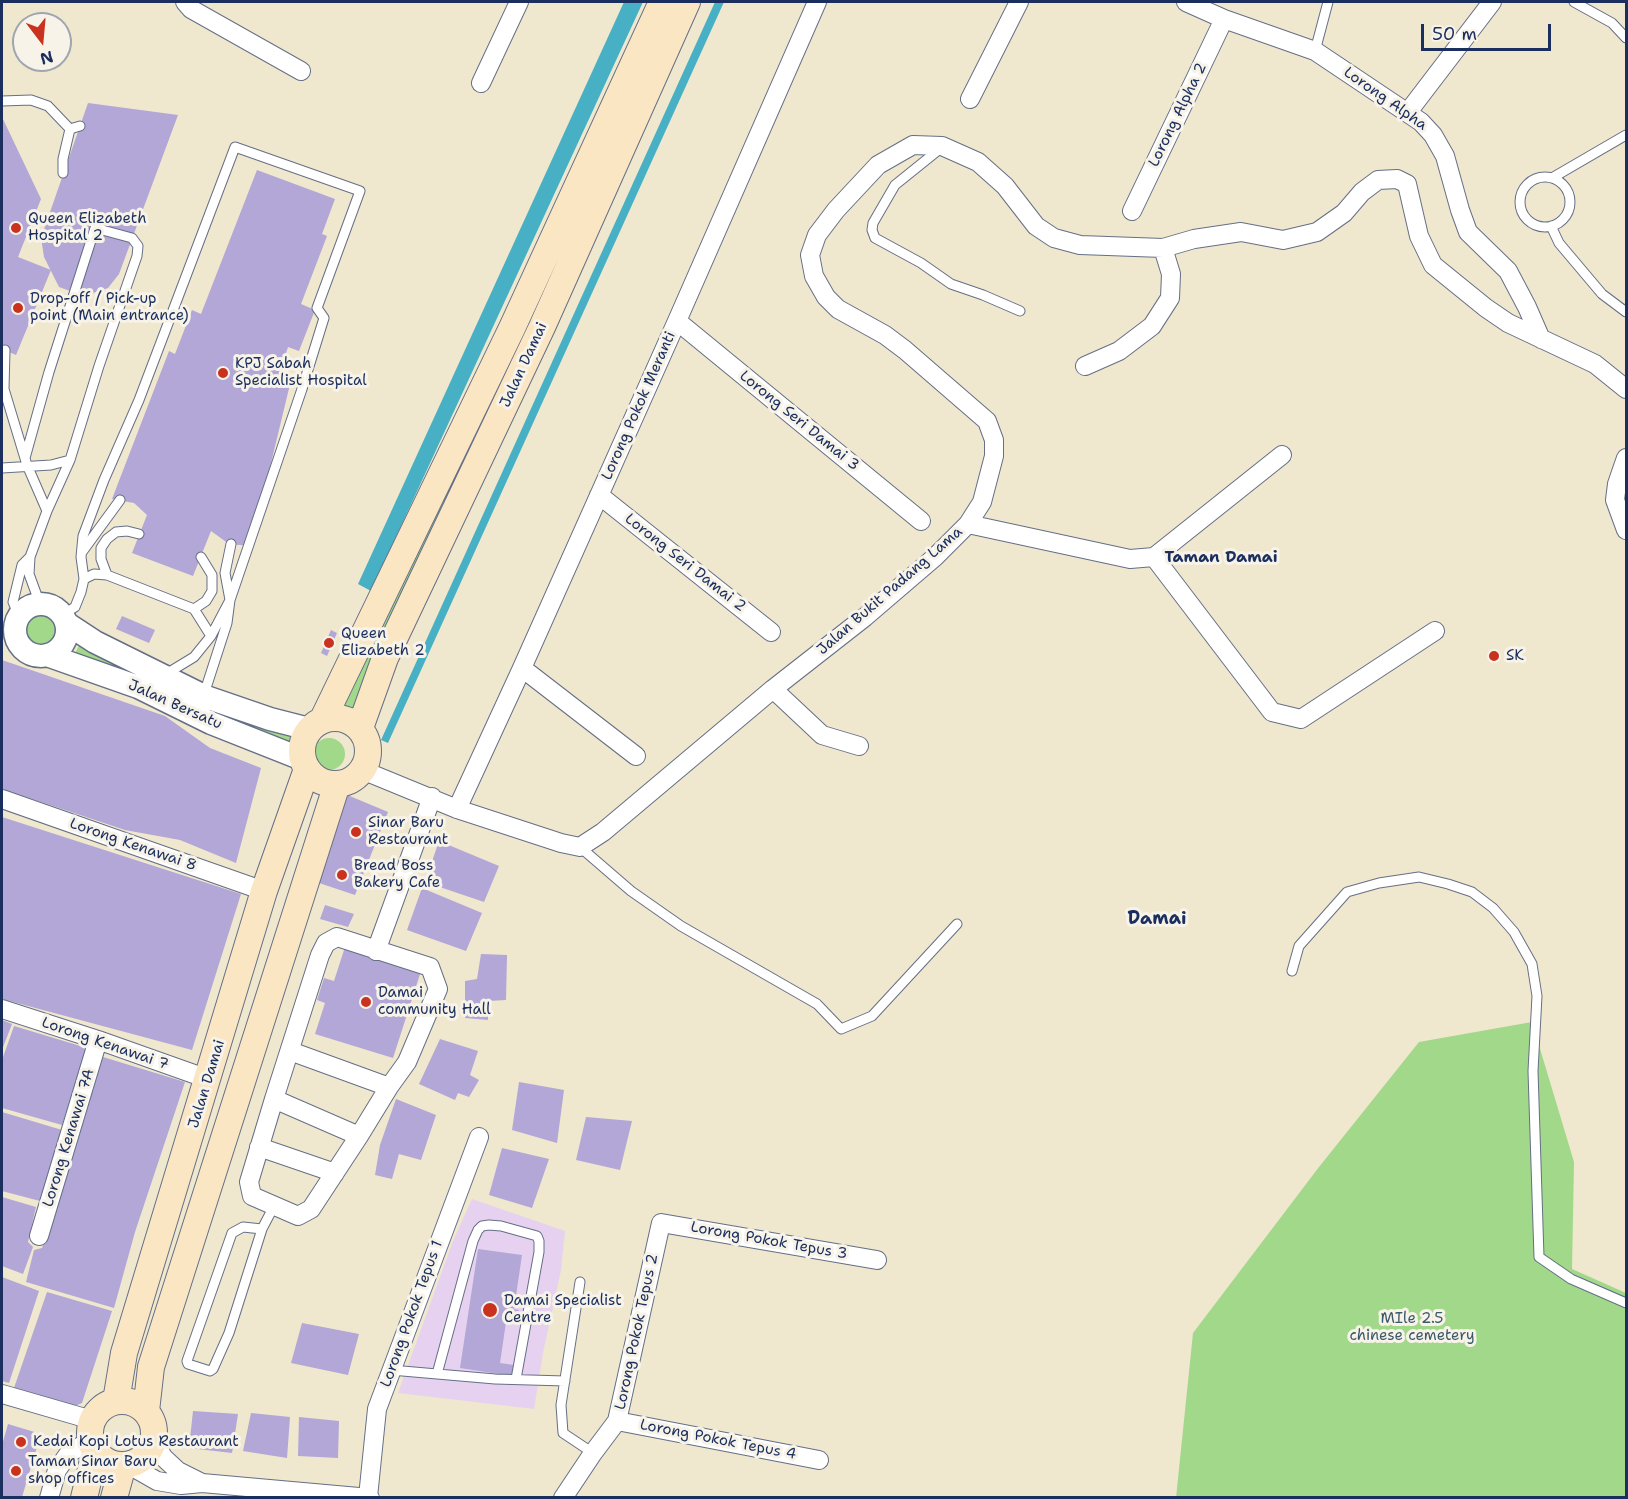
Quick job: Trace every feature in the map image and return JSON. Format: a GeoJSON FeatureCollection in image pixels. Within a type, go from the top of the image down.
{"type":"FeatureCollection","features":[{"type":"Feature","properties":{"kind":"main road","name":"Jalan Damai"},"geometry":{"type":"LineString","coordinates":[[316,724],[512,328],[662,2]]}},
{"type":"Feature","properties":{"kind":"main road","name":"Jalan Damai"},"geometry":{"type":"LineString","coordinates":[[360,728],[385,658],[542,327],[687,2]]}},
{"type":"Feature","properties":{"kind":"main road"},"geometry":{"type":"LineString","coordinates":[[343,718],[360,728],[369,749],[367,760],[355,777],[337,784],[320,781],[305,764],[302,748],[304,738],[316,724],[343,718]]}},
{"type":"Feature","properties":{"kind":"main road","name":"Jalan Damai"},"geometry":{"type":"LineString","coordinates":[[116,1401],[124,1353],[264,891],[305,764]]}},
{"type":"Feature","properties":{"kind":"main road"},"geometry":{"type":"LineString","coordinates":[[146,1411],[151,1367],[337,784]]}},
{"type":"Feature","properties":{"kind":"main road"},"geometry":{"type":"LineString","coordinates":[[84,1497],[93,1438],[102,1408],[116,1401],[132,1402],[146,1411],[154,1424],[154,1440],[149,1452],[140,1460],[126,1465],[108,1462],[93,1438]]}},
{"type":"Feature","properties":{"kind":"main road"},"geometry":{"type":"LineString","coordinates":[[114,1497],[126,1465]]}},
{"type":"Feature","properties":{"kind":"street"},"geometry":{"type":"LineString","coordinates":[[185,2],[191,9],[301,70]]}},
{"type":"Feature","properties":{"kind":"street"},"geometry":{"type":"LineString","coordinates":[[481,83],[519,2]]}},
{"type":"Feature","properties":{"kind":"street","name":"Lorong Pokok Meranti"},"geometry":{"type":"LineString","coordinates":[[457,809],[677,321],[817,2]]}},
{"type":"Feature","properties":{"kind":"street"},"geometry":{"type":"LineString","coordinates":[[970,99],[1019,2]]}},
{"type":"Feature","properties":{"kind":"street","name":"Lorong Alpha"},"geometry":{"type":"LineString","coordinates":[[1186,2],[1224,19],[1314,51],[1408,112],[1433,135],[1445,156],[1468,232],[1508,271],[1541,339]]}},
{"type":"Feature","properties":{"kind":"street"},"geometry":{"type":"LineString","coordinates":[[1408,112],[1492,2]]}},
{"type":"Feature","properties":{"kind":"street","name":"Lorong Alpha 2"},"geometry":{"type":"LineString","coordinates":[[1132,210],[1224,19]]}},
{"type":"Feature","properties":{"kind":"street","name":"Jalan Bukit Padang Lama"},"geometry":{"type":"LineString","coordinates":[[580,846],[603,832],[773,689],[865,617],[935,557],[968,524],[982,502],[994,456],[994,440],[987,422],[885,335],[838,309],[826,297],[814,276],[810,255],[817,235],[829,218],[878,165],[913,146],[942,146],[978,162],[1005,186],[1036,226],[1054,238],[1080,245],[1163,248],[1194,239],[1241,232],[1283,240],[1317,232],[1344,213],[1362,192],[1378,180],[1397,179],[1407,184],[1419,236],[1432,265],[1508,323],[1595,364],[1626,389]]}},
{"type":"Feature","properties":{"kind":"street"},"geometry":{"type":"LineString","coordinates":[[1085,366],[1119,351],[1152,327],[1170,298],[1171,274],[1163,248]]}},
{"type":"Feature","properties":{"kind":"street","name":"Lorong Seri Damai 3"},"geometry":{"type":"LineString","coordinates":[[677,321],[921,521]]}},
{"type":"Feature","properties":{"kind":"street"},"geometry":{"type":"LineString","coordinates":[[968,524],[1130,559],[1155,557],[1282,455]]}},
{"type":"Feature","properties":{"kind":"street"},"geometry":{"type":"LineString","coordinates":[[1626,458],[1617,484],[1621,493],[1626,530]]}},
{"type":"Feature","properties":{"kind":"street","name":"Lorong Seri Damai 2"},"geometry":{"type":"LineString","coordinates":[[599,495],[771,632]]}},
{"type":"Feature","properties":{"kind":"street"},"geometry":{"type":"LineString","coordinates":[[1155,557],[1272,712],[1301,718],[1435,631]]}},
{"type":"Feature","properties":{"kind":"street"},"geometry":{"type":"LineString","coordinates":[[40,604],[56,609],[64,619],[65,639],[61,646],[47,655],[30,653],[12,647],[16,624],[10,618],[40,604]]}},
{"type":"Feature","properties":{"kind":"street","name":"Jalan Bersatu"},"geometry":{"type":"LineString","coordinates":[[64,619],[95,642],[206,697],[270,719],[316,724]]}},
{"type":"Feature","properties":{"kind":"street","name":"Jalan Bersatu"},"geometry":{"type":"LineString","coordinates":[[47,655],[138,687],[211,723],[260,741],[305,764]]}},
{"type":"Feature","properties":{"kind":"street"},"geometry":{"type":"LineString","coordinates":[[522,668],[636,756]]}},
{"type":"Feature","properties":{"kind":"street"},"geometry":{"type":"LineString","coordinates":[[773,689],[822,735],[859,746]]}},
{"type":"Feature","properties":{"kind":"street"},"geometry":{"type":"LineString","coordinates":[[362,770],[457,809],[561,843],[580,846]]}},
{"type":"Feature","properties":{"kind":"street"},"geometry":{"type":"LineString","coordinates":[[376,951],[432,798]]}},
{"type":"Feature","properties":{"kind":"street","name":"Lorong Kenawai 8"},"geometry":{"type":"LineString","coordinates":[[2,799],[264,891]]}},
{"type":"Feature","properties":{"kind":"street"},"geometry":{"type":"LineString","coordinates":[[337,938],[376,951],[430,967],[438,989],[407,1062],[311,1209],[298,1216],[252,1196],[249,1182],[320,955],[331,939],[337,938]]}},
{"type":"Feature","properties":{"kind":"street","name":"Lorong Kenawai 7"},"geometry":{"type":"LineString","coordinates":[[2,1009],[208,1079]]}},
{"type":"Feature","properties":{"kind":"street","name":"Lorong Kenawai 7A"},"geometry":{"type":"LineString","coordinates":[[39,1236],[98,1040]]}},
{"type":"Feature","properties":{"kind":"street"},"geometry":{"type":"LineString","coordinates":[[290,1051],[389,1087]]}},
{"type":"Feature","properties":{"kind":"street"},"geometry":{"type":"LineString","coordinates":[[274,1099],[358,1136]]}},
{"type":"Feature","properties":{"kind":"street","name":"Lorong Pokok Tepus 1"},"geometry":{"type":"LineString","coordinates":[[369,1497],[376,1409],[479,1137]]}},
{"type":"Feature","properties":{"kind":"street"},"geometry":{"type":"LineString","coordinates":[[260,1147],[335,1173]]}},
{"type":"Feature","properties":{"kind":"street","name":"Lorong Pokok Tepus 3"},"geometry":{"type":"LineString","coordinates":[[661,1223],[878,1260]]}},
{"type":"Feature","properties":{"kind":"street","name":"Lorong Pokok Tepus 2"},"geometry":{"type":"LineString","coordinates":[[563,1497],[617,1420],[661,1223]]}},
{"type":"Feature","properties":{"kind":"street"},"geometry":{"type":"LineString","coordinates":[[2,1394],[93,1438]]}},
{"type":"Feature","properties":{"kind":"street","name":"Lorong Pokok Tepus 4"},"geometry":{"type":"LineString","coordinates":[[617,1420],[819,1460]]}},
{"type":"Feature","properties":{"kind":"street"},"geometry":{"type":"LineString","coordinates":[[49,1497],[57,1470],[69,1453],[93,1438]]}},
{"type":"Feature","properties":{"kind":"street"},"geometry":{"type":"LineString","coordinates":[[154,1440],[163,1457],[178,1472],[202,1483]]}},
{"type":"Feature","properties":{"kind":"street"},"geometry":{"type":"LineString","coordinates":[[126,1465],[157,1481],[181,1485],[202,1483],[369,1497]]}},
{"type":"Feature","properties":{"kind":"lane"},"geometry":{"type":"LineString","coordinates":[[1314,51],[1328,2]]}},
{"type":"Feature","properties":{"kind":"lane"},"geometry":{"type":"LineString","coordinates":[[1574,2],[1612,23],[1626,38]]}},
{"type":"Feature","properties":{"kind":"lane"},"geometry":{"type":"LineString","coordinates":[[2,101],[31,100],[48,106],[75,128],[63,159],[63,173]]}},
{"type":"Feature","properties":{"kind":"lane"},"geometry":{"type":"LineString","coordinates":[[1552,178],[1564,186],[1570,199],[1568,213],[1558,223],[1551,226],[1537,225],[1526,218],[1522,212],[1520,198],[1526,185],[1538,178],[1552,178],[1626,135]]}},
{"type":"Feature","properties":{"kind":"lane"},"geometry":{"type":"LineString","coordinates":[[942,146],[895,185],[873,223],[872,231],[875,238],[921,263],[951,284],[1020,311]]}},
{"type":"Feature","properties":{"kind":"lane"},"geometry":{"type":"LineString","coordinates":[[64,619],[75,607],[84,579],[83,536],[104,480],[139,400],[235,147],[360,191],[317,308],[324,318],[230,600],[211,636],[194,657],[163,675]]}},
{"type":"Feature","properties":{"kind":"lane"},"geometry":{"type":"LineString","coordinates":[[1551,226],[1559,243],[1602,294],[1626,312]]}},
{"type":"Feature","properties":{"kind":"lane"},"geometry":{"type":"LineString","coordinates":[[26,462],[49,372],[95,228],[132,238],[138,246],[137,256],[70,460],[47,511],[30,557],[29,574],[40,604]]}},
{"type":"Feature","properties":{"kind":"lane"},"geometry":{"type":"LineString","coordinates":[[5,350],[4,389],[26,462],[47,511]]}},
{"type":"Feature","properties":{"kind":"lane"},"geometry":{"type":"LineString","coordinates":[[2,468],[26,462],[51,465],[70,460]]}},
{"type":"Feature","properties":{"kind":"lane"},"geometry":{"type":"LineString","coordinates":[[82,552],[120,500]]}},
{"type":"Feature","properties":{"kind":"lane"},"geometry":{"type":"LineString","coordinates":[[107,575],[101,559],[101,548],[107,539],[116,532],[127,531],[139,534]]}},
{"type":"Feature","properties":{"kind":"lane"},"geometry":{"type":"LineString","coordinates":[[206,697],[206,688],[227,623],[230,600],[225,573],[231,544]]}},
{"type":"Feature","properties":{"kind":"lane"},"geometry":{"type":"LineString","coordinates":[[10,618],[22,565],[30,557]]}},
{"type":"Feature","properties":{"kind":"lane"},"geometry":{"type":"LineString","coordinates":[[194,609],[206,601],[212,591],[213,575],[201,557]]}},
{"type":"Feature","properties":{"kind":"lane"},"geometry":{"type":"LineString","coordinates":[[84,579],[94,574],[107,575],[194,609],[211,636]]}},
{"type":"Feature","properties":{"kind":"lane"},"geometry":{"type":"LineString","coordinates":[[580,846],[631,891],[681,926],[818,1004],[841,1029],[872,1016],[957,924]]}},
{"type":"Feature","properties":{"kind":"lane"},"geometry":{"type":"LineString","coordinates":[[1292,971],[1299,946],[1347,892],[1379,883],[1419,877],[1472,892],[1494,908],[1514,933],[1532,964],[1537,996],[1533,1071],[1539,1257],[1571,1279],[1626,1302]]}},
{"type":"Feature","properties":{"kind":"lane"},"geometry":{"type":"LineString","coordinates":[[262,1229],[243,1227],[232,1233],[187,1361],[188,1364],[210,1371],[213,1369],[229,1333],[262,1229],[274,1206]]}},
{"type":"Feature","properties":{"kind":"lane"},"geometry":{"type":"LineString","coordinates":[[437,1374],[473,1241],[478,1230],[482,1226],[489,1225],[537,1236],[538,1241],[539,1252],[516,1379]]}},
{"type":"Feature","properties":{"kind":"lane"},"geometry":{"type":"LineString","coordinates":[[580,1282],[561,1406],[563,1433],[593,1453]]}},
{"type":"Feature","properties":{"kind":"lane"},"geometry":{"type":"LineString","coordinates":[[392,1370],[565,1381]]}},
{"type":"Feature","properties":{"kind":"shaded area","name":"Damai Specialist Centre"},"geometry":{"type":"Polygon","coordinates":[[[472,1199],[565,1231],[561,1270],[543,1353],[534,1409],[398,1393],[453,1241],[472,1199]]]}},
{"type":"Feature","properties":{"kind":"green space"},"geometry":{"type":"Polygon","coordinates":[[[575,216],[386,626],[366,674],[353,718],[337,709],[575,216]]]}},
{"type":"Feature","properties":{"kind":"green space"},"geometry":{"type":"Polygon","coordinates":[[[41,616],[51,620],[55,630],[51,640],[41,644],[31,640],[27,630],[31,620],[41,616]]]}},
{"type":"Feature","properties":{"kind":"green space"},"geometry":{"type":"Polygon","coordinates":[[[79,645],[220,714],[221,716],[74,656],[79,645]]]}},
{"type":"Feature","properties":{"kind":"green space"},"geometry":{"type":"Polygon","coordinates":[[[231,719],[264,728],[293,733],[288,747],[231,719]]]}},
{"type":"Feature","properties":{"kind":"green space"},"geometry":{"type":"Polygon","coordinates":[[[329,738],[340,743],[345,754],[340,765],[329,770],[318,765],[313,754],[318,743],[329,738]]]}},
{"type":"Feature","properties":{"kind":"green space","name":"MIle 2.5 chinese cemetery"},"geometry":{"type":"Polygon","coordinates":[[[1532,1022],[1574,1162],[1572,1269],[1626,1293],[1626,1497],[1176,1498],[1193,1333],[1319,1167],[1419,1042],[1532,1022]]]}},
{"type":"Feature","properties":{"kind":"water"},"geometry":{"type":"Polygon","coordinates":[[[624,2],[643,2],[371,591],[358,584],[624,2]]]}},
{"type":"Feature","properties":{"kind":"water"},"geometry":{"type":"Polygon","coordinates":[[[715,2],[724,2],[388,743],[381,740],[715,2]]]}},
{"type":"Feature","properties":{"kind":"building"},"geometry":{"type":"Polygon","coordinates":[[[88,103],[178,115],[119,274],[108,288],[84,296],[59,287],[44,257],[41,238],[88,103]]]}},
{"type":"Feature","properties":{"kind":"building","name":"Queen Elizabeth Hospital 2"},"geometry":{"type":"Polygon","coordinates":[[[2,117],[41,199],[18,257],[51,270],[16,355],[2,349],[2,117]]]}},
{"type":"Feature","properties":{"kind":"building","name":"KPJ Sabah Specialist Hospital"},"geometry":{"type":"Polygon","coordinates":[[[257,170],[335,199],[322,234],[327,236],[301,304],[315,310],[299,351],[288,347],[280,371],[292,376],[251,546],[229,544],[211,531],[193,576],[132,553],[147,515],[134,503],[112,499],[169,351],[175,354],[192,310],[201,314],[257,170]]]}},
{"type":"Feature","properties":{"kind":"building"},"geometry":{"type":"Polygon","coordinates":[[[122,616],[155,630],[149,643],[116,629],[122,616]]]}},
{"type":"Feature","properties":{"kind":"building","name":"Queen Elizabeth 2"},"geometry":{"type":"Polygon","coordinates":[[[331,630],[337,633],[327,656],[321,653],[331,630]]]}},
{"type":"Feature","properties":{"kind":"building"},"geometry":{"type":"Polygon","coordinates":[[[2,660],[165,716],[210,748],[261,768],[236,863],[180,840],[125,830],[2,789],[2,660]]]}},
{"type":"Feature","properties":{"kind":"building"},"geometry":{"type":"Polygon","coordinates":[[[345,794],[388,812],[355,895],[319,883],[329,854],[331,833],[345,794]]]}},
{"type":"Feature","properties":{"kind":"building"},"geometry":{"type":"Polygon","coordinates":[[[2,817],[241,894],[192,1050],[2,999],[2,817]]]}},
{"type":"Feature","properties":{"kind":"building"},"geometry":{"type":"Polygon","coordinates":[[[439,841],[499,866],[484,902],[425,882],[439,841]]]}},
{"type":"Feature","properties":{"kind":"building"},"geometry":{"type":"Polygon","coordinates":[[[422,888],[482,913],[466,951],[407,930],[422,888]]]}},
{"type":"Feature","properties":{"kind":"building"},"geometry":{"type":"Polygon","coordinates":[[[325,905],[354,914],[348,927],[320,919],[325,905]]]}},
{"type":"Feature","properties":{"kind":"building","name":"Damai community Hall"},"geometry":{"type":"Polygon","coordinates":[[[345,947],[421,971],[393,1058],[315,1034],[325,1003],[317,1000],[324,978],[334,981],[345,947]]]}},
{"type":"Feature","properties":{"kind":"building"},"geometry":{"type":"Polygon","coordinates":[[[481,954],[507,955],[506,1000],[488,1001],[488,1020],[465,1018],[465,981],[477,979],[481,954]]]}},
{"type":"Feature","properties":{"kind":"building"},"geometry":{"type":"Polygon","coordinates":[[[2,1020],[12,1024],[2,1050],[2,1020]]]}},
{"type":"Feature","properties":{"kind":"building"},"geometry":{"type":"Polygon","coordinates":[[[14,1026],[87,1048],[62,1125],[2,1108],[2,1060],[14,1026]]]}},
{"type":"Feature","properties":{"kind":"building"},"geometry":{"type":"Polygon","coordinates":[[[440,1039],[478,1051],[470,1075],[479,1080],[469,1097],[458,1093],[455,1100],[419,1084],[440,1039]]]}},
{"type":"Feature","properties":{"kind":"building"},"geometry":{"type":"Polygon","coordinates":[[[103,1057],[185,1082],[135,1232],[114,1308],[26,1282],[34,1250],[42,1248],[57,1208],[103,1057]]]}},
{"type":"Feature","properties":{"kind":"building"},"geometry":{"type":"Polygon","coordinates":[[[519,1082],[564,1090],[557,1143],[512,1130],[519,1082]]]}},
{"type":"Feature","properties":{"kind":"building"},"geometry":{"type":"Polygon","coordinates":[[[396,1099],[436,1115],[421,1160],[399,1154],[392,1179],[375,1175],[380,1145],[396,1099]]]}},
{"type":"Feature","properties":{"kind":"building"},"geometry":{"type":"Polygon","coordinates":[[[2,1112],[62,1130],[40,1201],[2,1191],[2,1112]]]}},
{"type":"Feature","properties":{"kind":"building"},"geometry":{"type":"Polygon","coordinates":[[[586,1117],[632,1121],[620,1170],[576,1160],[586,1117]]]}},
{"type":"Feature","properties":{"kind":"building"},"geometry":{"type":"Polygon","coordinates":[[[502,1148],[549,1159],[532,1208],[489,1195],[502,1148]]]}},
{"type":"Feature","properties":{"kind":"building"},"geometry":{"type":"Polygon","coordinates":[[[2,1197],[36,1207],[28,1242],[33,1247],[23,1274],[2,1266],[2,1197]]]}},
{"type":"Feature","properties":{"kind":"building"},"geometry":{"type":"Polygon","coordinates":[[[478,1249],[522,1255],[514,1309],[519,1310],[517,1324],[506,1322],[500,1363],[514,1365],[512,1376],[460,1368],[478,1249]]]}},
{"type":"Feature","properties":{"kind":"building"},"geometry":{"type":"Polygon","coordinates":[[[2,1277],[39,1291],[9,1383],[2,1381],[2,1277]]]}},
{"type":"Feature","properties":{"kind":"building"},"geometry":{"type":"Polygon","coordinates":[[[47,1292],[112,1311],[82,1403],[75,1406],[14,1388],[47,1292]]]}},
{"type":"Feature","properties":{"kind":"building"},"geometry":{"type":"Polygon","coordinates":[[[302,1323],[359,1334],[348,1375],[291,1363],[302,1323]]]}},
{"type":"Feature","properties":{"kind":"building"},"geometry":{"type":"Polygon","coordinates":[[[193,1411],[238,1414],[232,1453],[189,1448],[193,1411]]]}},
{"type":"Feature","properties":{"kind":"building"},"geometry":{"type":"Polygon","coordinates":[[[251,1413],[290,1417],[287,1458],[243,1451],[251,1413]]]}},
{"type":"Feature","properties":{"kind":"building"},"geometry":{"type":"Polygon","coordinates":[[[299,1417],[339,1421],[338,1458],[298,1456],[299,1417]]]}},
{"type":"Feature","properties":{"kind":"building","name":"Taman Sinar Baru shop offices"},"geometry":{"type":"Polygon","coordinates":[[[8,1424],[41,1434],[22,1497],[2,1497],[2,1445],[8,1424]]]}},
{"type":"Feature","properties":{"kind":"place","name":"Queen Elizabeth Hospital 2"},"geometry":{"type":"Point","coordinates":[16,228]}},
{"type":"Feature","properties":{"kind":"place","name":"Drop-off / Pick-up point (Main entrance)"},"geometry":{"type":"Point","coordinates":[18,308]}},
{"type":"Feature","properties":{"kind":"place","name":"KPJ Sabah Specialist Hospital"},"geometry":{"type":"Point","coordinates":[223,373]}},
{"type":"Feature","properties":{"kind":"place","name":"Queen Elizabeth 2"},"geometry":{"type":"Point","coordinates":[329,643]}},
{"type":"Feature","properties":{"kind":"place","name":"SK"},"geometry":{"type":"Point","coordinates":[1494,656]}},
{"type":"Feature","properties":{"kind":"place","name":"Sinar Baru Restaurant"},"geometry":{"type":"Point","coordinates":[356,832]}},
{"type":"Feature","properties":{"kind":"place","name":"Bread Boss Bakery Cafe"},"geometry":{"type":"Point","coordinates":[342,875]}},
{"type":"Feature","properties":{"kind":"place","name":"Damai community Hall"},"geometry":{"type":"Point","coordinates":[366,1002]}},
{"type":"Feature","properties":{"kind":"place","name":"Damai Specialist Centre"},"geometry":{"type":"Point","coordinates":[490,1310]}},
{"type":"Feature","properties":{"kind":"place","name":"Kedai Kopi Lotus Restaurant"},"geometry":{"type":"Point","coordinates":[21,1442]}},
{"type":"Feature","properties":{"kind":"place","name":"Taman Sinar Baru shop offices"},"geometry":{"type":"Point","coordinates":[16,1471]}},
{"type":"Feature","properties":{"kind":"district","name":"Taman Damai"},"geometry":{"type":"Point","coordinates":[1221,558]}},
{"type":"Feature","properties":{"kind":"district","name":"Damai"},"geometry":{"type":"Point","coordinates":[1157,919]}}]}
